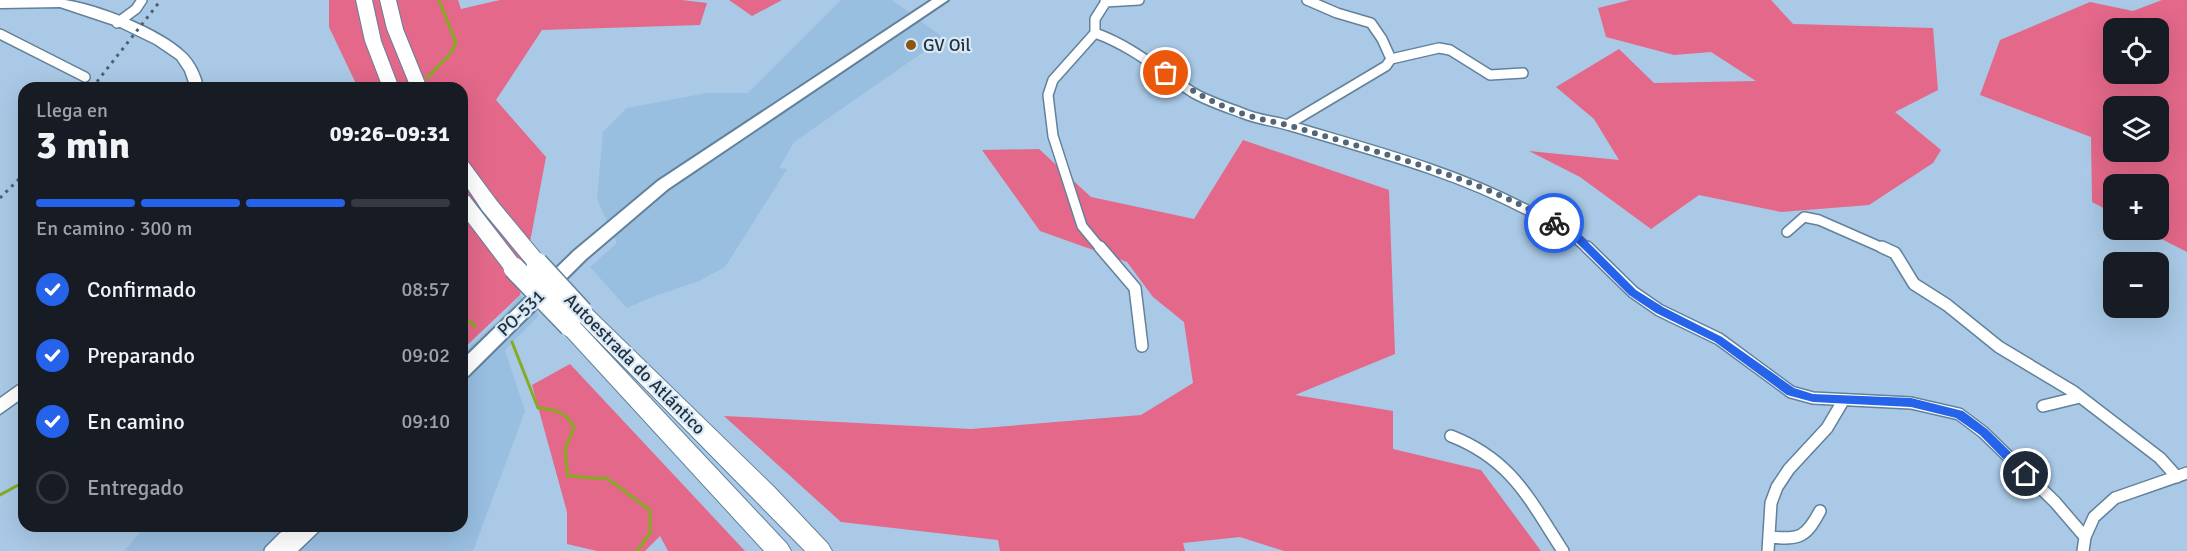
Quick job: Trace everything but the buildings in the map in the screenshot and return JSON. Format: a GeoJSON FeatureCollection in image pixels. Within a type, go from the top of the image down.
{"type":"FeatureCollection","features":[{"type":"Feature","properties":{"kind":"highway"},"geometry":{"type":"LineString","coordinates":[[364,0],[374,41],[389,82]]}},
{"type":"Feature","properties":{"kind":"highway"},"geometry":{"type":"LineString","coordinates":[[388,0],[395,29],[417,82]]}},
{"type":"Feature","properties":{"kind":"highway","name":"Autoestrada do Atlántico"},"geometry":{"type":"LineString","coordinates":[[468,175],[489,205],[537,263],[576,319],[779,551]]}},
{"type":"Feature","properties":{"kind":"highway","name":"Autoestrada do Atlántico"},"geometry":{"type":"LineString","coordinates":[[468,209],[514,268],[576,319],[758,486],[820,551]]}},
{"type":"Feature","properties":{"kind":"main road","name":"PO-531"},"geometry":{"type":"LineString","coordinates":[[468,365],[580,255],[663,185],[941,0]]}},
{"type":"Feature","properties":{"kind":"main road"},"geometry":{"type":"LineString","coordinates":[[0,4],[59,3],[82,9],[163,43],[181,55],[193,73],[195,82]]}},
{"type":"Feature","properties":{"kind":"main road"},"geometry":{"type":"LineString","coordinates":[[0,407],[18,393]]}},
{"type":"Feature","properties":{"kind":"main road"},"geometry":{"type":"LineString","coordinates":[[282,551],[300,532]]}},
{"type":"Feature","properties":{"kind":"street"},"geometry":{"type":"LineString","coordinates":[[117,23],[136,9],[142,0]]}},
{"type":"Feature","properties":{"kind":"street"},"geometry":{"type":"LineString","coordinates":[[1095,33],[1096,16],[1106,1],[1139,0]]}},
{"type":"Feature","properties":{"kind":"street"},"geometry":{"type":"LineString","coordinates":[[1307,0],[1337,13],[1371,23],[1382,39],[1391,59]]}},
{"type":"Feature","properties":{"kind":"street"},"geometry":{"type":"LineString","coordinates":[[1095,33],[1112,39],[1153,63],[1194,93],[1246,115],[1287,125],[1442,172],[1499,195],[1575,236],[1633,292],[1659,310],[1719,339],[1791,392],[1813,398],[1911,403],[1959,414],[1983,432],[2055,502],[2085,537]]}},
{"type":"Feature","properties":{"kind":"street"},"geometry":{"type":"LineString","coordinates":[[1095,33],[1053,80],[1048,95],[1049,115],[1053,136],[1082,226],[1135,288],[1142,346]]}},
{"type":"Feature","properties":{"kind":"street"},"geometry":{"type":"LineString","coordinates":[[0,34],[85,77]]}},
{"type":"Feature","properties":{"kind":"street"},"geometry":{"type":"LineString","coordinates":[[1287,125],[1386,66],[1391,59],[1440,48],[1450,50],[1490,75],[1523,73]]}},
{"type":"Feature","properties":{"kind":"street"},"geometry":{"type":"LineString","coordinates":[[1787,232],[1804,217],[1819,220],[1895,253],[1914,284],[1947,304],[1999,347],[2080,397],[2182,475]]}},
{"type":"Feature","properties":{"kind":"street","name":"PO-531"},"geometry":{"type":"LineString","coordinates":[[468,358],[519,315]]}},
{"type":"Feature","properties":{"kind":"street","name":"PO-531"},"geometry":{"type":"LineString","coordinates":[[468,372],[519,315]]}},
{"type":"Feature","properties":{"kind":"street"},"geometry":{"type":"LineString","coordinates":[[2043,406],[2080,397]]}},
{"type":"Feature","properties":{"kind":"street"},"geometry":{"type":"LineString","coordinates":[[1768,551],[1771,537],[1772,499],[1778,483],[1828,427],[1838,405],[1844,400]]}},
{"type":"Feature","properties":{"kind":"street"},"geometry":{"type":"LineString","coordinates":[[1451,436],[1472,442],[1505,467],[1518,482],[1563,551]]}},
{"type":"Feature","properties":{"kind":"street"},"geometry":{"type":"LineString","coordinates":[[2083,551],[2085,537],[2094,517],[2115,498],[2182,475]]}},
{"type":"Feature","properties":{"kind":"street"},"geometry":{"type":"LineString","coordinates":[[1771,537],[1793,540],[1804,537],[1810,531],[1820,511]]}},
{"type":"Feature","properties":{"kind":"street"},"geometry":{"type":"LineString","coordinates":[[270,551],[289,532]]}},
{"type":"Feature","properties":{"kind":"street"},"geometry":{"type":"LineString","coordinates":[[290,551],[310,532]]}},
{"type":"Feature","properties":{"kind":"shaded area"},"geometry":{"type":"Polygon","coordinates":[[[329,0],[458,0],[461,9],[500,0],[682,0],[707,3],[700,25],[542,30],[496,100],[546,157],[520,295],[468,344],[468,82],[355,82],[329,27],[329,0]]]}},
{"type":"Feature","properties":{"kind":"shaded area"},"geometry":{"type":"Polygon","coordinates":[[[729,0],[782,0],[752,16],[729,0]]]}},
{"type":"Feature","properties":{"kind":"shaded area"},"geometry":{"type":"Polygon","coordinates":[[[841,0],[892,0],[941,36],[932,46],[794,142],[779,168],[787,169],[725,267],[699,281],[627,308],[590,267],[617,243],[597,199],[603,132],[627,108],[707,93],[748,93],[841,0]]]}},
{"type":"Feature","properties":{"kind":"shaded area"},"geometry":{"type":"Polygon","coordinates":[[[1630,0],[1771,0],[1793,24],[1933,28],[1938,90],[1895,112],[1941,150],[1933,163],[1869,205],[1781,212],[1699,195],[1651,229],[1580,177],[1529,151],[1619,160],[1594,119],[1556,87],[1619,49],[1654,83],[1756,81],[1711,52],[1674,55],[1606,37],[1598,8],[1630,0]]]}},
{"type":"Feature","properties":{"kind":"shaded area"},"geometry":{"type":"Polygon","coordinates":[[[2162,0],[2187,0],[2187,252],[2164,240],[2169,240],[2169,174],[2103,174],[2103,208],[2092,202],[2091,137],[1980,95],[2000,40],[2090,2],[2133,11],[2162,0]]]}},
{"type":"Feature","properties":{"kind":"shaded area"},"geometry":{"type":"Polygon","coordinates":[[[1243,140],[1389,190],[1395,354],[1295,395],[1393,411],[1393,449],[1481,470],[1541,551],[1284,551],[1240,537],[1183,543],[1185,551],[1000,551],[998,540],[841,522],[724,416],[971,429],[1141,415],[1193,383],[1184,322],[1153,297],[1127,262],[1040,231],[982,150],[1039,149],[1091,197],[1194,219],[1243,140]]]}},
{"type":"Feature","properties":{"kind":"shaded area"},"geometry":{"type":"Polygon","coordinates":[[[520,295],[539,315],[505,350],[525,411],[473,551],[124,551],[141,532],[468,532],[468,348],[501,318],[520,295]]]}},
{"type":"Feature","properties":{"kind":"shaded area"},"geometry":{"type":"Polygon","coordinates":[[[570,364],[745,551],[668,551],[660,536],[645,551],[597,551],[567,544],[567,512],[532,385],[570,364]]]}},
{"type":"Feature","properties":{"kind":"waterway"},"geometry":{"type":"LineString","coordinates":[[427,78],[450,54],[456,43],[439,0]]}},
{"type":"Feature","properties":{"kind":"waterway"},"geometry":{"type":"LineString","coordinates":[[468,321],[475,326]]}},
{"type":"Feature","properties":{"kind":"waterway"},"geometry":{"type":"LineString","coordinates":[[512,342],[538,408],[559,412],[574,427],[565,450],[568,476],[608,479],[650,510],[650,533],[637,551]]}},
{"type":"Feature","properties":{"kind":"waterway"},"geometry":{"type":"LineString","coordinates":[[0,495],[18,485]]}},
{"type":"Feature","properties":{"kind":"railway"},"geometry":{"type":"LineString","coordinates":[[97,82],[161,0]]}},
{"type":"Feature","properties":{"kind":"railway"},"geometry":{"type":"LineString","coordinates":[[0,198],[18,180]]}},
{"type":"Feature","properties":{"kind":"way so far"},"geometry":{"type":"LineString","coordinates":[[1166,73],[1194,93],[1246,115],[1287,125],[1442,172],[1499,195],[1554,223]]}},
{"type":"Feature","properties":{"kind":"place","name":"GV Oil"},"geometry":{"type":"Point","coordinates":[911,45]}},
{"type":"Feature","properties":{"kind":"route"},"geometry":{"type":"LineString","coordinates":[[1554,223],[1575,236],[1633,292],[1659,310],[1719,339],[1791,392],[1813,398],[1911,403],[1959,414],[1983,432],[2026,474]]}}]}
